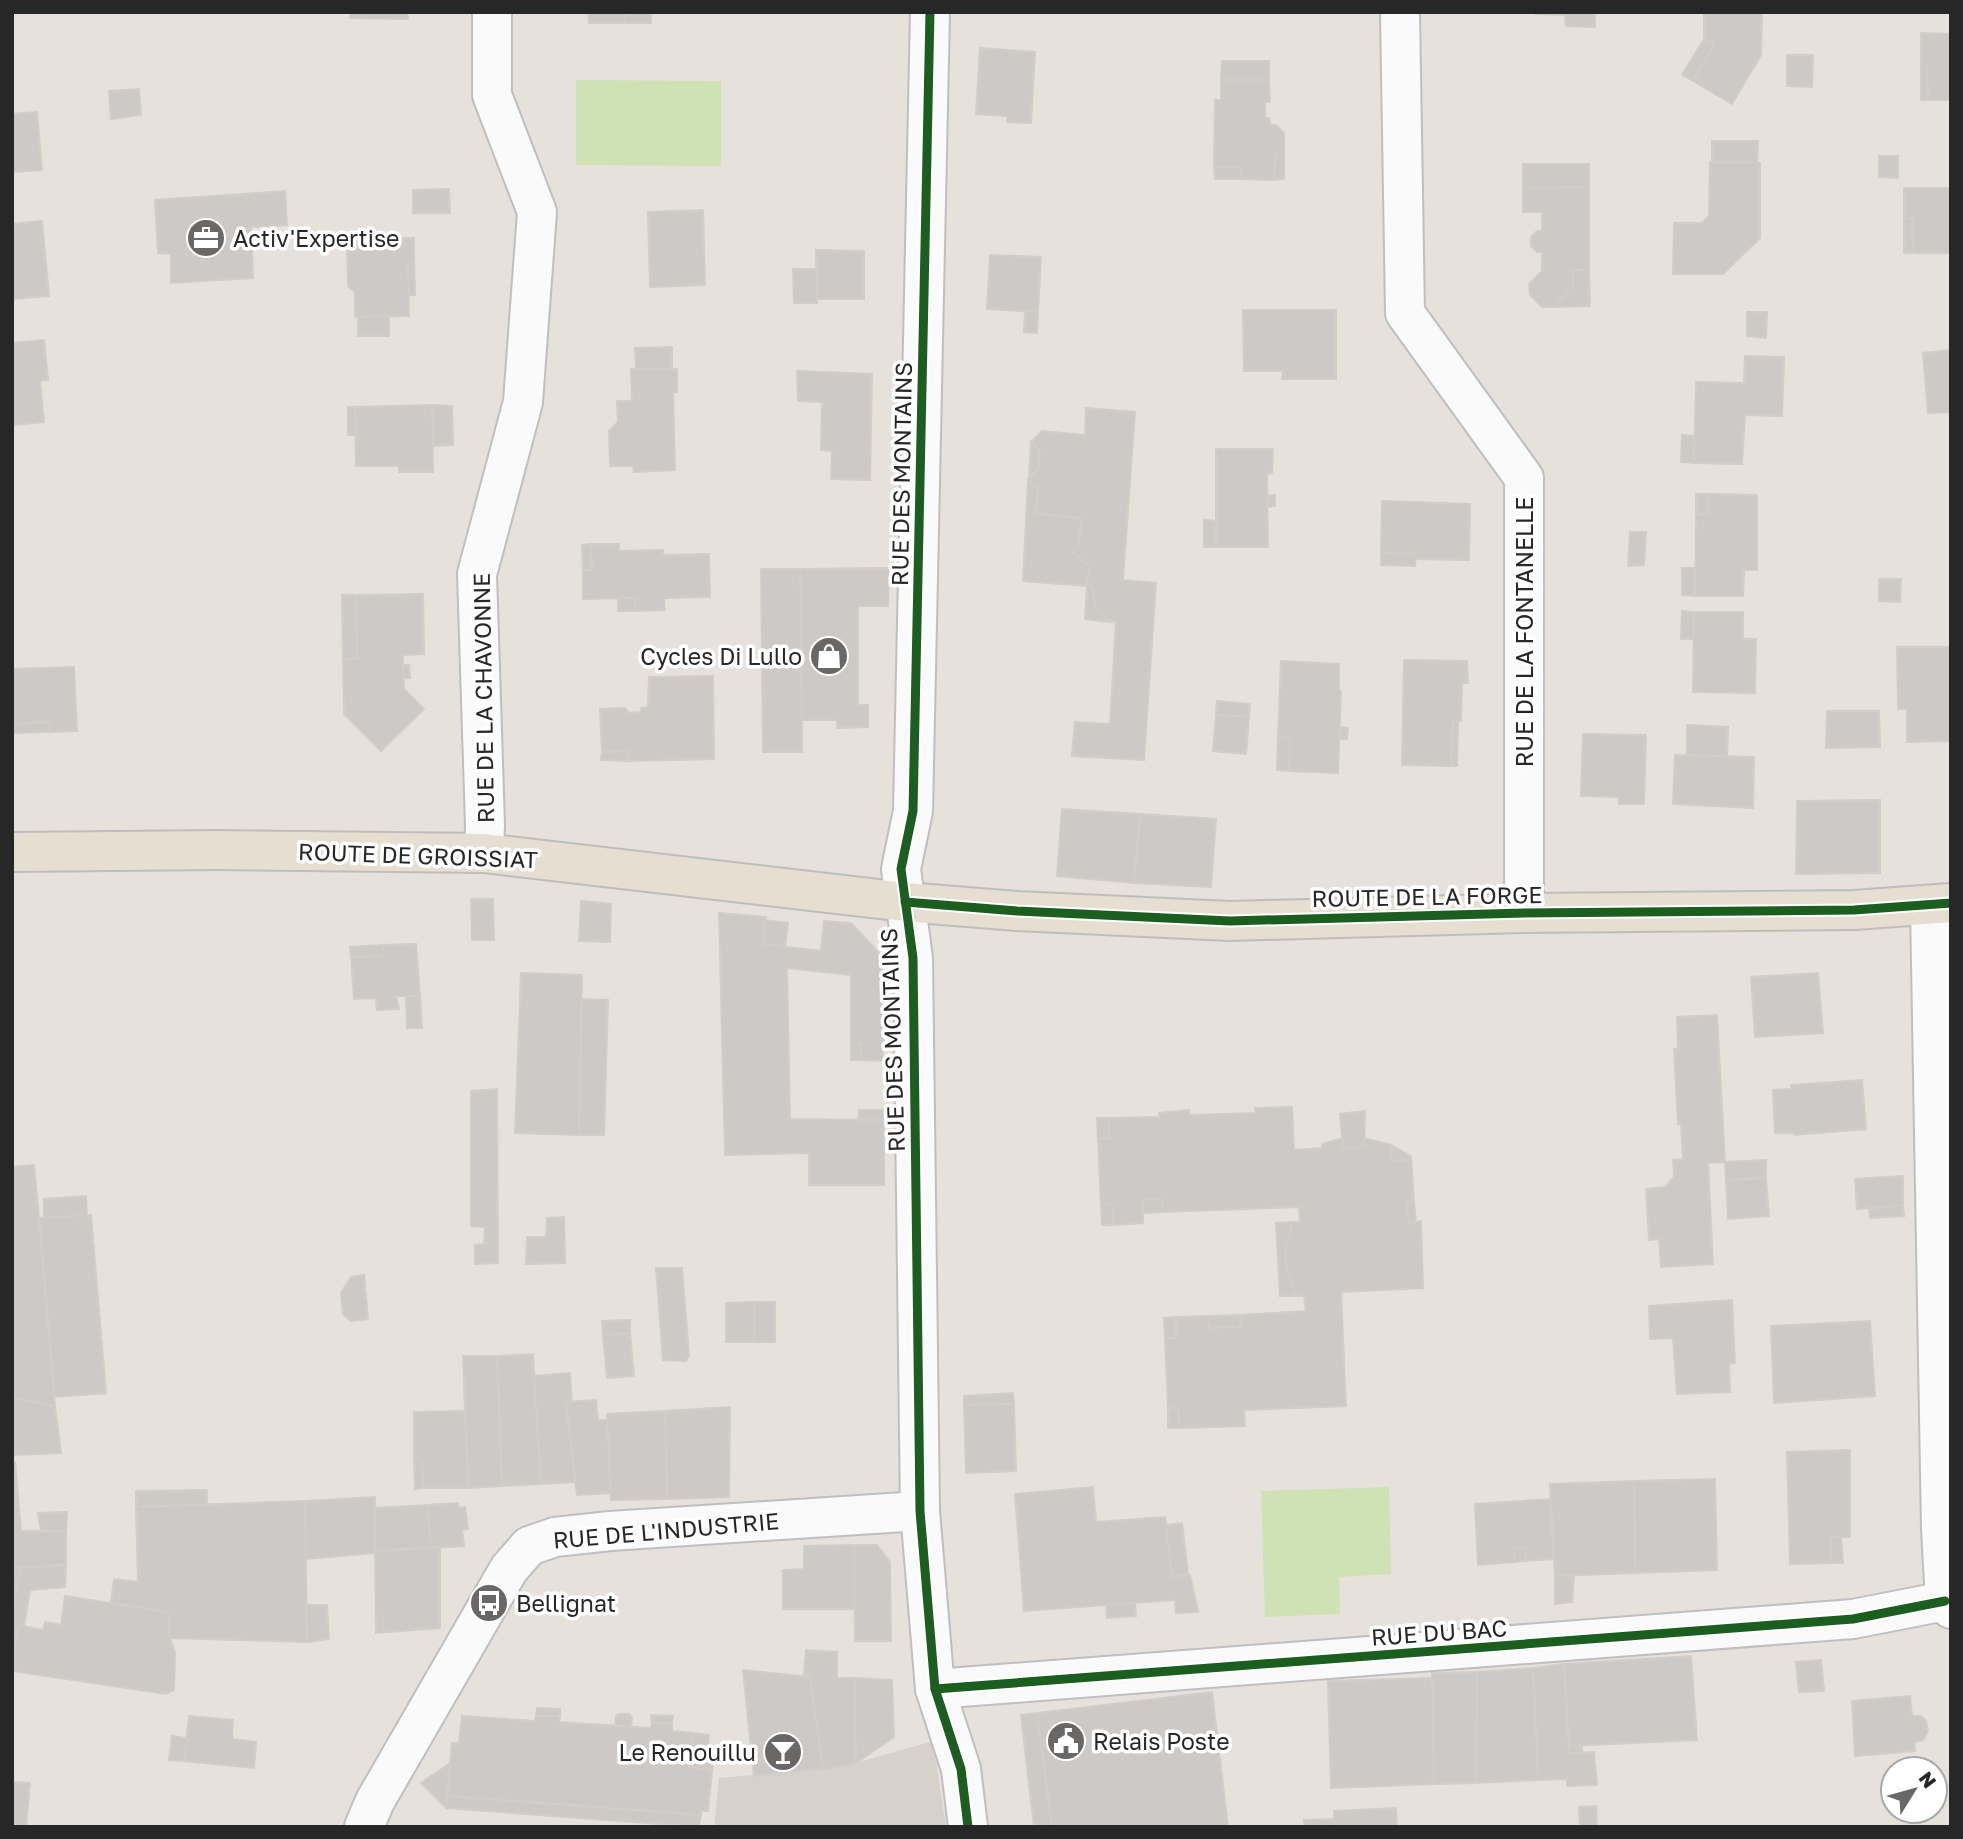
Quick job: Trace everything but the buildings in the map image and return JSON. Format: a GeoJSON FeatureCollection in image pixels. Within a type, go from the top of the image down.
{"type":"FeatureCollection","features":[{"type":"Feature","properties":{"kind":"main road","name":"ROUTE DE GROISSIAT"},"geometry":{"type":"LineString","coordinates":[[12,852],[218,850],[484,853],[905,902]]}},
{"type":"Feature","properties":{"kind":"main road","name":"ROUTE DE LA FORGE"},"geometry":{"type":"LineString","coordinates":[[905,902],[1017,911],[1230,921],[1524,913],[1853,910],[1940,904]]}},
{"type":"Feature","properties":{"kind":"street","name":"RUE DE LA CHAVONNE"},"geometry":{"type":"LineString","coordinates":[[484,853],[477,575],[523,401],[537,212],[492,95],[492,12]]}},
{"type":"Feature","properties":{"kind":"street","name":"RUE DES MONTAINS"},"geometry":{"type":"LineString","coordinates":[[930,12],[913,811],[901,869],[912,958],[920,1511],[935,1689],[961,1769],[968,1827]]}},
{"type":"Feature","properties":{"kind":"street","name":"RUE DE LA FONTANELLE"},"geometry":{"type":"LineString","coordinates":[[1399,12],[1405,313],[1524,478],[1524,913]]}},
{"type":"Feature","properties":{"kind":"street"},"geometry":{"type":"LineString","coordinates":[[1940,904],[1941,1529],[1948,1605]]}},
{"type":"Feature","properties":{"kind":"street","name":"RUE DE L'INDUSTRIE"},"geometry":{"type":"LineString","coordinates":[[363,1827],[375,1801],[509,1569],[529,1546],[555,1537],[610,1531],[920,1511]]}},
{"type":"Feature","properties":{"kind":"street","name":"RUE DU BAC"},"geometry":{"type":"LineString","coordinates":[[935,1689],[1853,1619],[1948,1605]]}},
{"type":"Feature","properties":{"kind":"green space"},"geometry":{"type":"Polygon","coordinates":[[[576,80],[721,81],[721,166],[576,165],[576,80]]]}},
{"type":"Feature","properties":{"kind":"green space"},"geometry":{"type":"Polygon","coordinates":[[[1389,1487],[1391,1574],[1339,1577],[1340,1614],[1265,1617],[1261,1491],[1389,1487]]]}},
{"type":"Feature","properties":{"kind":"shaded area"},"geometry":{"type":"Polygon","coordinates":[[[933,1741],[946,1827],[714,1827],[719,1778],[823,1769],[856,1763],[933,1741]]]}},
{"type":"Feature","properties":{"kind":"cycle path"},"geometry":{"type":"LineString","coordinates":[[930,12],[913,811],[901,869],[913,958],[920,1511],[935,1689],[961,1769],[968,1827]]}},
{"type":"Feature","properties":{"kind":"cycle path"},"geometry":{"type":"LineString","coordinates":[[905,902],[1017,911],[1230,921],[1524,913],[1854,910],[1951,903]]}},
{"type":"Feature","properties":{"kind":"cycle path"},"geometry":{"type":"LineString","coordinates":[[935,1689],[1853,1619],[1945,1601]]}},
{"type":"Feature","properties":{"kind":"place","name":"Activ'Expertise"},"geometry":{"type":"Point","coordinates":[206,238]}},
{"type":"Feature","properties":{"kind":"place","name":"Cycles Di Lullo"},"geometry":{"type":"Point","coordinates":[829,656]}},
{"type":"Feature","properties":{"kind":"place","name":"Bellignat"},"geometry":{"type":"Point","coordinates":[489,1603]}},
{"type":"Feature","properties":{"kind":"place","name":"Relais Poste"},"geometry":{"type":"Point","coordinates":[1066,1741]}},
{"type":"Feature","properties":{"kind":"place","name":"Le Renouillu"},"geometry":{"type":"Point","coordinates":[783,1752]}}]}
